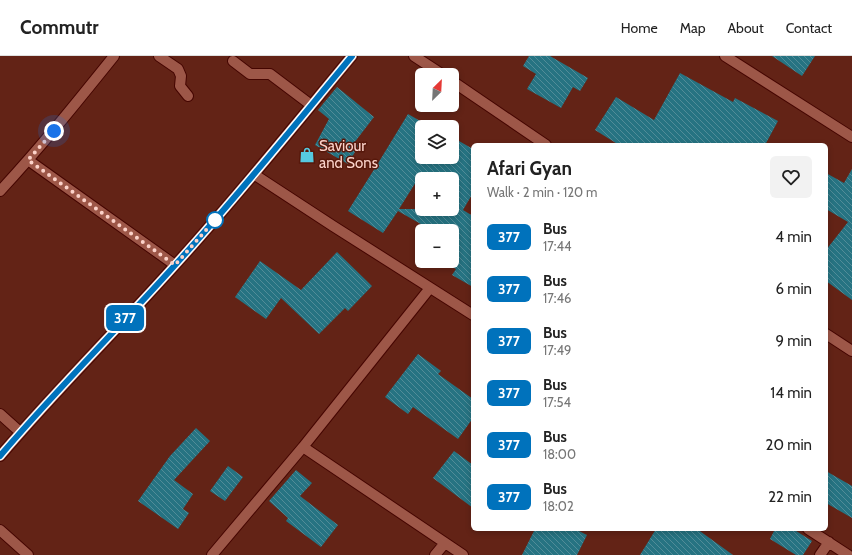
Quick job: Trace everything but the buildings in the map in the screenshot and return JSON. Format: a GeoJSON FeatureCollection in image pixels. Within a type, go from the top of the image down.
{"type":"FeatureCollection","features":[{"type":"Feature","properties":{"kind":"street"},"geometry":{"type":"LineString","coordinates":[[0,191],[71,111],[114,56]]}},
{"type":"Feature","properties":{"kind":"street"},"geometry":{"type":"LineString","coordinates":[[159,56],[178,69],[181,76],[180,86],[188,96]]}},
{"type":"Feature","properties":{"kind":"street"},"geometry":{"type":"LineString","coordinates":[[0,456],[20,432],[175,265],[255,175],[352,56]]}},
{"type":"Feature","properties":{"kind":"street"},"geometry":{"type":"LineString","coordinates":[[414,56],[432,68]]}},
{"type":"Feature","properties":{"kind":"street"},"geometry":{"type":"LineString","coordinates":[[725,56],[852,137]]}},
{"type":"Feature","properties":{"kind":"street"},"geometry":{"type":"LineString","coordinates":[[233,61],[250,74],[270,74],[311,106]]}},
{"type":"Feature","properties":{"kind":"street"},"geometry":{"type":"LineString","coordinates":[[459,86],[543,143]]}},
{"type":"Feature","properties":{"kind":"street"},"geometry":{"type":"LineString","coordinates":[[28,160],[175,265]]}},
{"type":"Feature","properties":{"kind":"street"},"geometry":{"type":"LineString","coordinates":[[255,175],[471,314]]}},
{"type":"Feature","properties":{"kind":"street"},"geometry":{"type":"LineString","coordinates":[[212,555],[303,447],[430,288]]}},
{"type":"Feature","properties":{"kind":"street"},"geometry":{"type":"LineString","coordinates":[[828,337],[852,351]]}},
{"type":"Feature","properties":{"kind":"street"},"geometry":{"type":"LineString","coordinates":[[0,414],[20,432]]}},
{"type":"Feature","properties":{"kind":"street"},"geometry":{"type":"LineString","coordinates":[[303,447],[463,555]]}},
{"type":"Feature","properties":{"kind":"street"},"geometry":{"type":"LineString","coordinates":[[0,530],[28,555]]}},
{"type":"Feature","properties":{"kind":"street"},"geometry":{"type":"LineString","coordinates":[[811,531],[848,555]]}},
{"type":"Feature","properties":{"kind":"street"},"geometry":{"type":"LineString","coordinates":[[820,555],[829,542]]}},
{"type":"Feature","properties":{"kind":"street"},"geometry":{"type":"LineString","coordinates":[[435,555],[445,543]]}},
{"type":"Feature","properties":{"kind":"bus line","name":"377"},"geometry":{"type":"LineString","coordinates":[[0,456],[82,364],[175,265],[255,175],[352,56]]}},
{"type":"Feature","properties":{"kind":"place","name":"Saviour and Sons"},"geometry":{"type":"Point","coordinates":[307,155]}},
{"type":"Feature","properties":{"kind":"route"},"geometry":{"type":"LineString","coordinates":[[54,131],[28,160],[175,265],[215,220]]}}]}
